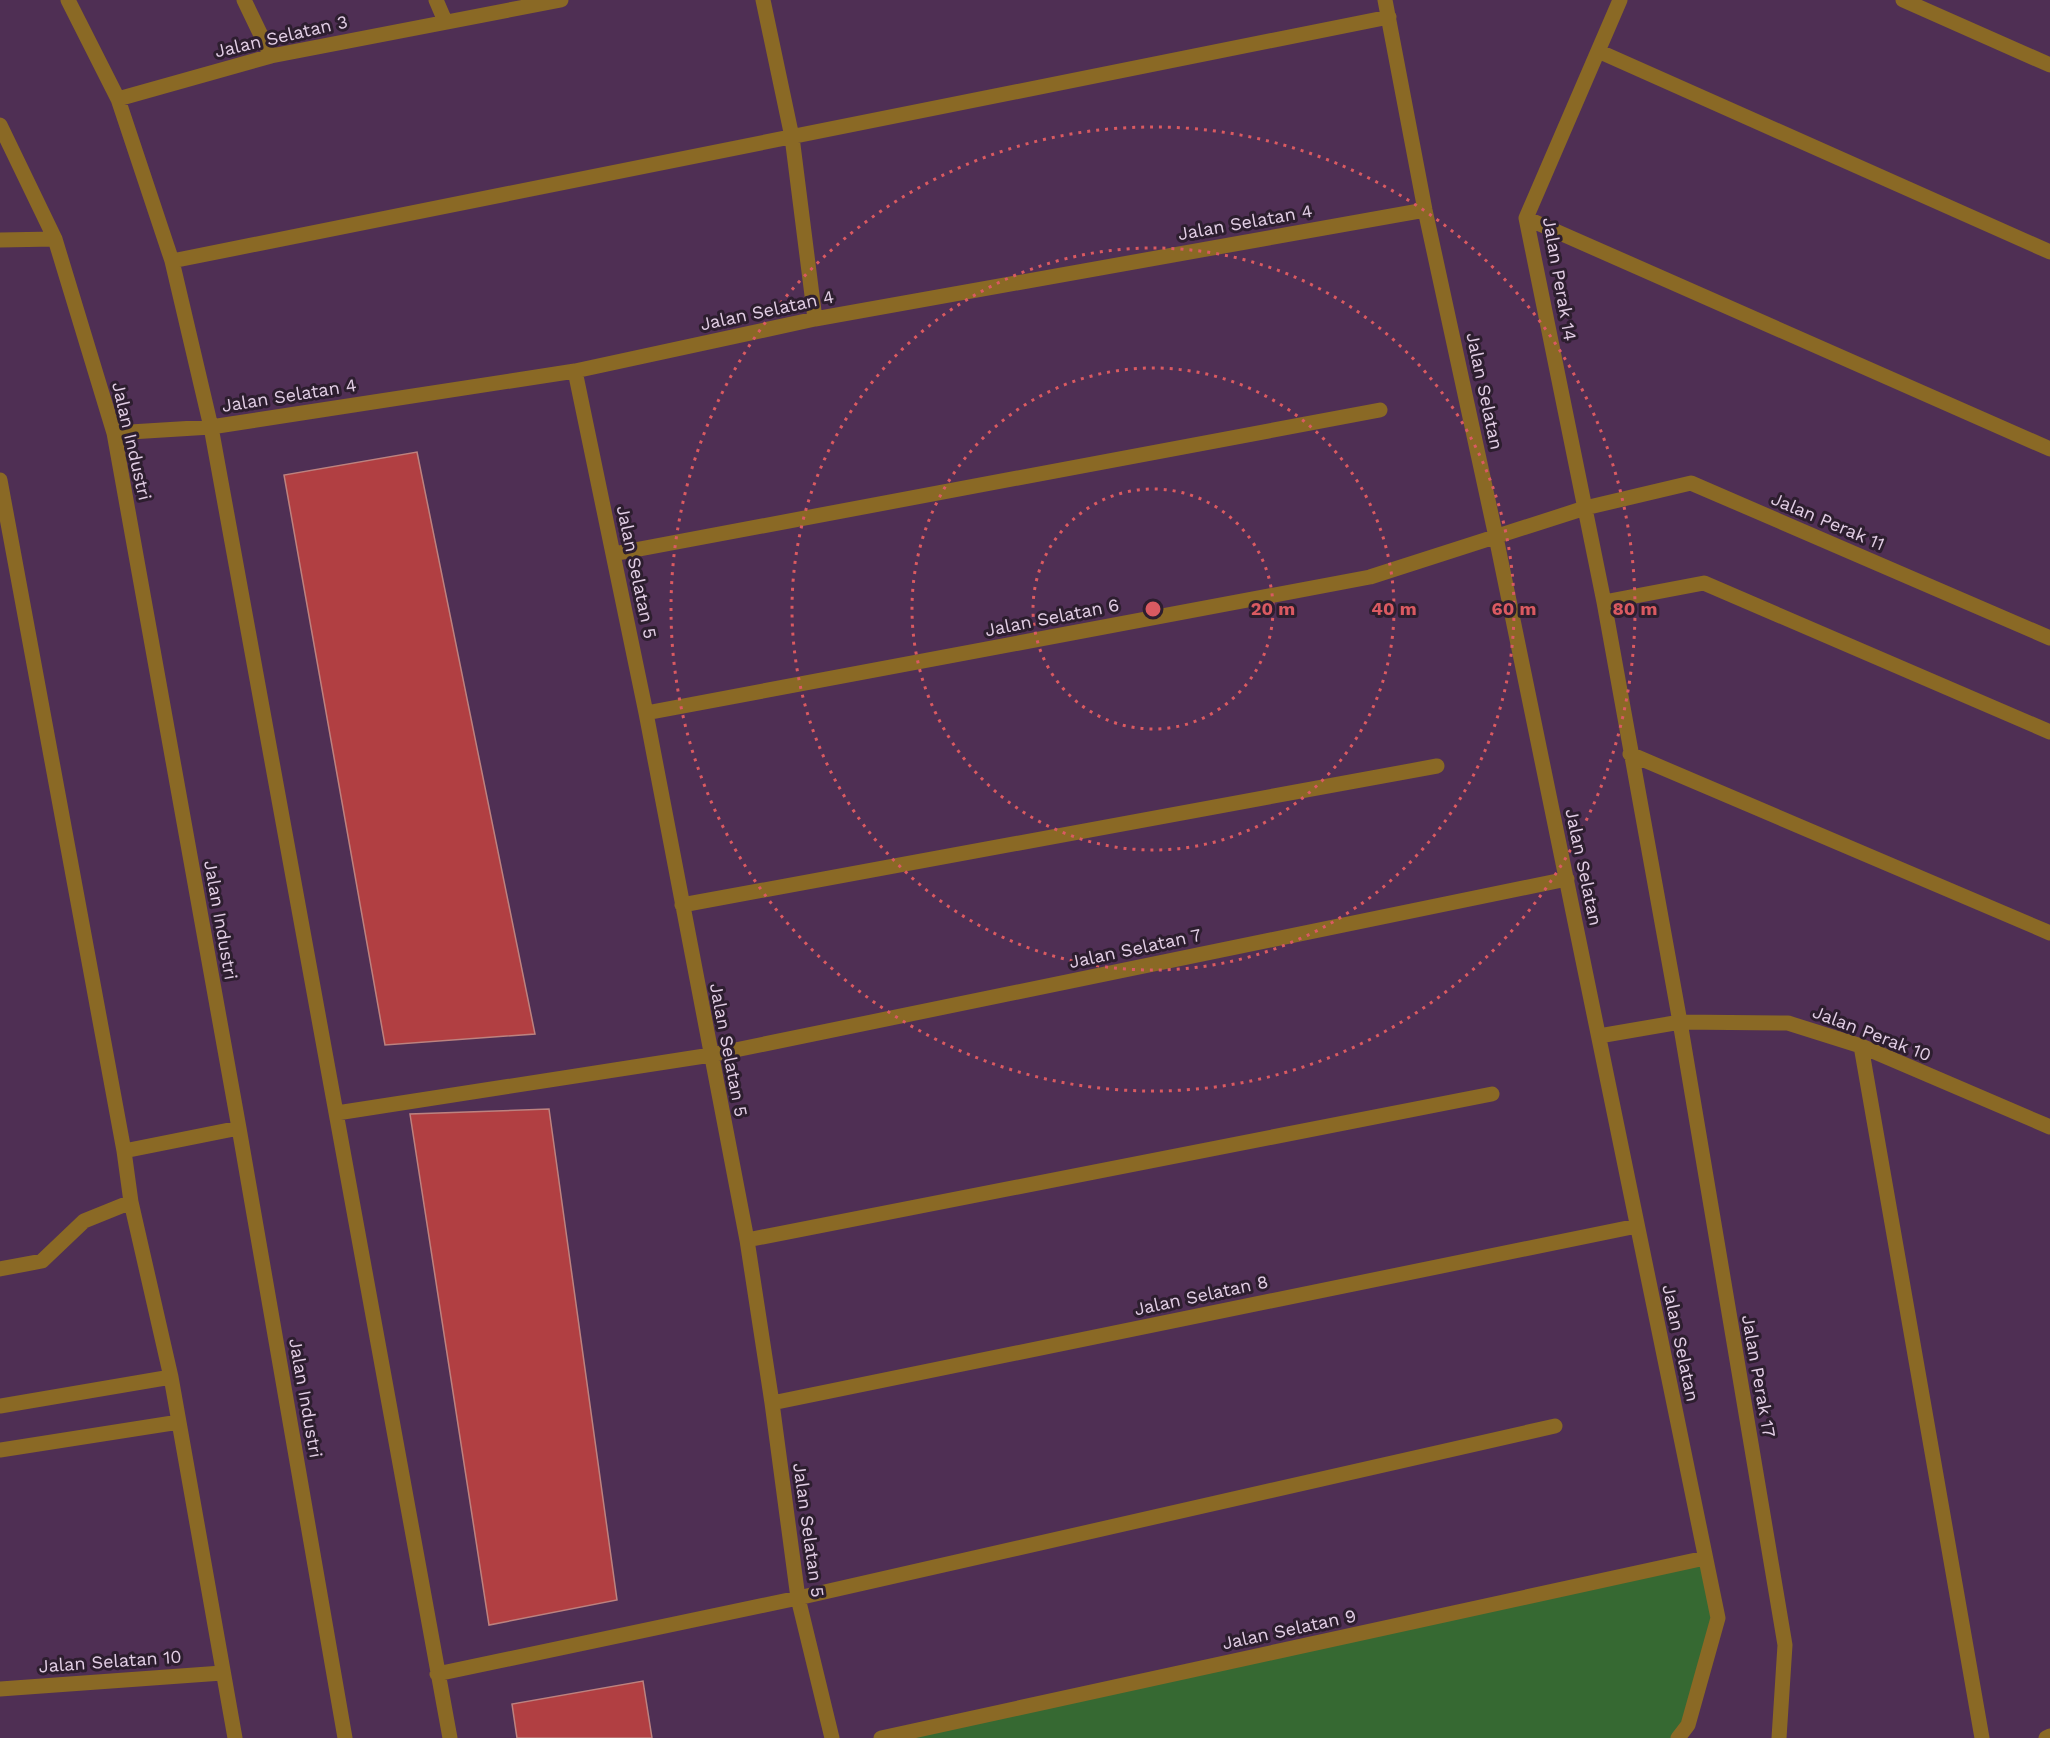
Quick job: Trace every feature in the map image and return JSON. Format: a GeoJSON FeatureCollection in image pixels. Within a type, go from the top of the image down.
{"type":"FeatureCollection","features":[{"type":"Feature","properties":{"kind":"street"},"geometry":{"type":"LineString","coordinates":[[68,0],[118,99],[172,261],[211,427],[450,1738]]}},
{"type":"Feature","properties":{"kind":"street"},"geometry":{"type":"LineString","coordinates":[[244,0],[271,56]]}},
{"type":"Feature","properties":{"kind":"street"},"geometry":{"type":"LineString","coordinates":[[436,0],[445,21]]}},
{"type":"Feature","properties":{"kind":"street","name":"Jalan Selatan 3"},"geometry":{"type":"LineString","coordinates":[[118,99],[271,56],[561,0]]}},
{"type":"Feature","properties":{"kind":"street"},"geometry":{"type":"LineString","coordinates":[[763,0],[792,137],[815,319]]}},
{"type":"Feature","properties":{"kind":"street","name":"Jalan Selatan"},"geometry":{"type":"LineString","coordinates":[[1385,0],[1425,210],[1496,537],[1718,1618],[1688,1725],[1678,1738]]}},
{"type":"Feature","properties":{"kind":"street","name":"Jalan Perak 14"},"geometry":{"type":"LineString","coordinates":[[1620,0],[1526,218],[1605,602],[1630,754]]}},
{"type":"Feature","properties":{"kind":"street"},"geometry":{"type":"LineString","coordinates":[[1903,0],[2050,65]]}},
{"type":"Feature","properties":{"kind":"street"},"geometry":{"type":"LineString","coordinates":[[172,261],[1389,17]]}},
{"type":"Feature","properties":{"kind":"street"},"geometry":{"type":"LineString","coordinates":[[1598,51],[2050,252]]}},
{"type":"Feature","properties":{"kind":"street","name":"Jalan Industri"},"geometry":{"type":"LineString","coordinates":[[0,125],[55,239],[114,433],[239,1128],[345,1738]]}},
{"type":"Feature","properties":{"kind":"street","name":"Jalan Selatan 4"},"geometry":{"type":"LineString","coordinates":[[114,433],[211,427],[575,371],[815,319],[1425,210]]}},
{"type":"Feature","properties":{"kind":"street"},"geometry":{"type":"LineString","coordinates":[[1526,218],[2050,449]]}},
{"type":"Feature","properties":{"kind":"street"},"geometry":{"type":"LineString","coordinates":[[0,240],[55,239]]}},
{"type":"Feature","properties":{"kind":"street","name":"Jalan Selatan 5"},"geometry":{"type":"LineString","coordinates":[[575,371],[646,713],[747,1240],[798,1598],[832,1738]]}},
{"type":"Feature","properties":{"kind":"street"},"geometry":{"type":"LineString","coordinates":[[613,554],[1380,410]]}},
{"type":"Feature","properties":{"kind":"street"},"geometry":{"type":"LineString","coordinates":[[0,480],[124,1151],[131,1202],[171,1377],[235,1738]]}},
{"type":"Feature","properties":{"kind":"street","name":"Jalan Perak 11"},"geometry":{"type":"LineString","coordinates":[[1496,537],[1585,508],[1691,483],[2050,638]]}},
{"type":"Feature","properties":{"kind":"street","name":"Jalan Selatan 6"},"geometry":{"type":"LineString","coordinates":[[646,713],[1370,577],[1496,537]]}},
{"type":"Feature","properties":{"kind":"street"},"geometry":{"type":"LineString","coordinates":[[1605,602],[1704,583],[2050,732]]}},
{"type":"Feature","properties":{"kind":"street"},"geometry":{"type":"LineString","coordinates":[[1630,754],[2050,933]]}},
{"type":"Feature","properties":{"kind":"street","name":"Jalan Perak 17"},"geometry":{"type":"LineString","coordinates":[[1630,754],[1680,1022],[1785,1645],[1779,1738]]}},
{"type":"Feature","properties":{"kind":"street"},"geometry":{"type":"LineString","coordinates":[[682,905],[1437,766]]}},
{"type":"Feature","properties":{"kind":"street","name":"Jalan Selatan 7"},"geometry":{"type":"LineString","coordinates":[[337,1113],[711,1055],[1567,879]]}},
{"type":"Feature","properties":{"kind":"street","name":"Jalan Perak 10"},"geometry":{"type":"LineString","coordinates":[[1599,1036],[1680,1022],[1788,1023],[1861,1046],[2050,1127]]}},
{"type":"Feature","properties":{"kind":"street"},"geometry":{"type":"LineString","coordinates":[[1861,1046],[1982,1738]]}},
{"type":"Feature","properties":{"kind":"street"},"geometry":{"type":"LineString","coordinates":[[747,1240],[1492,1094]]}},
{"type":"Feature","properties":{"kind":"street"},"geometry":{"type":"LineString","coordinates":[[124,1151],[239,1128]]}},
{"type":"Feature","properties":{"kind":"street"},"geometry":{"type":"LineString","coordinates":[[0,1269],[42,1261],[84,1221],[131,1202]]}},
{"type":"Feature","properties":{"kind":"street","name":"Jalan Selatan 8"},"geometry":{"type":"LineString","coordinates":[[772,1403],[1637,1226]]}},
{"type":"Feature","properties":{"kind":"street"},"geometry":{"type":"LineString","coordinates":[[0,1406],[171,1377]]}},
{"type":"Feature","properties":{"kind":"street"},"geometry":{"type":"LineString","coordinates":[[0,1450],[179,1422]]}},
{"type":"Feature","properties":{"kind":"street"},"geometry":{"type":"LineString","coordinates":[[437,1674],[798,1598],[1555,1426]]}},
{"type":"Feature","properties":{"kind":"street","name":"Jalan Selatan 9"},"geometry":{"type":"LineString","coordinates":[[881,1738],[1705,1558]]}},
{"type":"Feature","properties":{"kind":"street","name":"Jalan Selatan 10"},"geometry":{"type":"LineString","coordinates":[[0,1689],[222,1673]]}},
{"type":"Feature","properties":{"kind":"green space"},"geometry":{"type":"Polygon","coordinates":[[[1705,1558],[1718,1618],[1678,1738],[881,1738],[1705,1558]]]}},
{"type":"Feature","properties":{"kind":"building"},"geometry":{"type":"Polygon","coordinates":[[[417,452],[535,1034],[385,1045],[284,475],[417,452]]]}},
{"type":"Feature","properties":{"kind":"building"},"geometry":{"type":"Polygon","coordinates":[[[549,1109],[617,1600],[489,1625],[410,1114],[549,1109]]]}},
{"type":"Feature","properties":{"kind":"building"},"geometry":{"type":"Polygon","coordinates":[[[643,1681],[652,1738],[517,1738],[512,1704],[643,1681]]]}}]}
